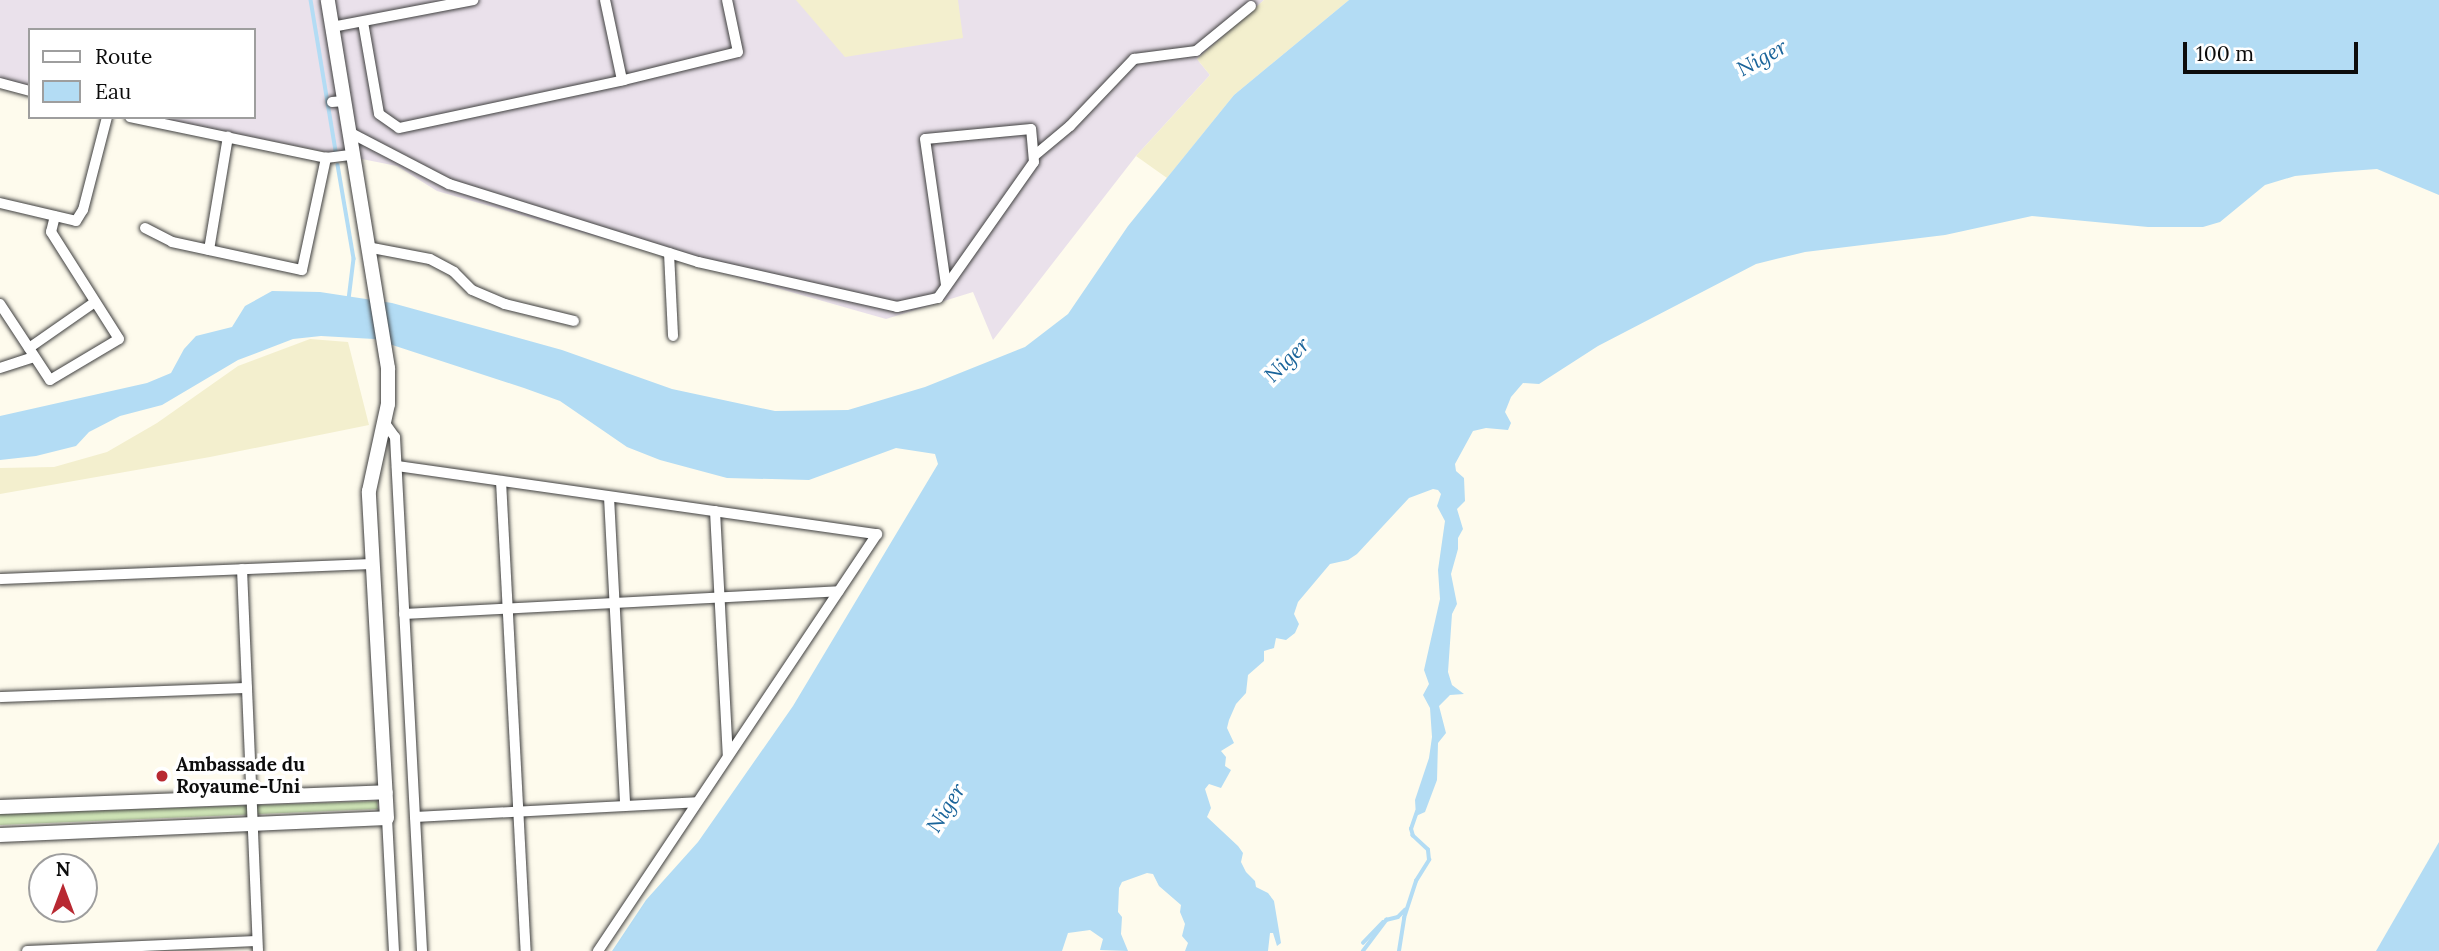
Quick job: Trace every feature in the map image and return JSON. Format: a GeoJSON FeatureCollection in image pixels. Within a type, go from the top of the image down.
{"type":"FeatureCollection","features":[{"type":"Feature","properties":{"kind":"street"},"geometry":{"type":"LineString","coordinates":[[328,0],[338,101],[349,132],[388,368],[384,422],[369,491],[394,951]]}},
{"type":"Feature","properties":{"kind":"street"},"geometry":{"type":"LineString","coordinates":[[332,27],[473,0]]}},
{"type":"Feature","properties":{"kind":"street"},"geometry":{"type":"LineString","coordinates":[[606,0],[622,80]]}},
{"type":"Feature","properties":{"kind":"street"},"geometry":{"type":"LineString","coordinates":[[363,22],[379,114],[398,128],[738,52],[727,0]]}},
{"type":"Feature","properties":{"kind":"street"},"geometry":{"type":"LineString","coordinates":[[1034,156],[1070,126],[1135,59],[1196,51],[1251,6]]}},
{"type":"Feature","properties":{"kind":"street"},"geometry":{"type":"LineString","coordinates":[[0,83],[28,90]]}},
{"type":"Feature","properties":{"kind":"street"},"geometry":{"type":"LineString","coordinates":[[0,203],[76,221],[83,210],[106,119]]}},
{"type":"Feature","properties":{"kind":"street"},"geometry":{"type":"LineString","coordinates":[[141,119],[326,158],[352,155]]}},
{"type":"Feature","properties":{"kind":"street"},"geometry":{"type":"LineString","coordinates":[[349,132],[449,184],[669,253],[897,307],[938,298],[1034,162],[1031,130],[925,139],[946,284]]}},
{"type":"Feature","properties":{"kind":"street"},"geometry":{"type":"LineString","coordinates":[[209,250],[228,137]]}},
{"type":"Feature","properties":{"kind":"street"},"geometry":{"type":"LineString","coordinates":[[145,228],[172,242],[302,270],[326,158]]}},
{"type":"Feature","properties":{"kind":"street"},"geometry":{"type":"LineString","coordinates":[[0,304],[50,380],[119,339],[51,232],[55,216]]}},
{"type":"Feature","properties":{"kind":"street"},"geometry":{"type":"LineString","coordinates":[[367,247],[430,259],[454,272],[472,290],[505,303],[574,321]]}},
{"type":"Feature","properties":{"kind":"street"},"geometry":{"type":"LineString","coordinates":[[669,253],[673,336]]}},
{"type":"Feature","properties":{"kind":"street"},"geometry":{"type":"LineString","coordinates":[[0,368],[32,353],[95,302]]}},
{"type":"Feature","properties":{"kind":"street"},"geometry":{"type":"LineString","coordinates":[[384,422],[395,437],[422,951]]}},
{"type":"Feature","properties":{"kind":"street"},"geometry":{"type":"LineString","coordinates":[[397,466],[877,534],[598,951]]}},
{"type":"Feature","properties":{"kind":"street"},"geometry":{"type":"LineString","coordinates":[[501,481],[526,951]]}},
{"type":"Feature","properties":{"kind":"street"},"geometry":{"type":"LineString","coordinates":[[609,497],[625,806]]}},
{"type":"Feature","properties":{"kind":"street"},"geometry":{"type":"LineString","coordinates":[[715,512],[728,756]]}},
{"type":"Feature","properties":{"kind":"street"},"geometry":{"type":"LineString","coordinates":[[0,579],[373,564]]}},
{"type":"Feature","properties":{"kind":"street"},"geometry":{"type":"LineString","coordinates":[[27,951],[258,946],[242,569]]}},
{"type":"Feature","properties":{"kind":"street"},"geometry":{"type":"LineString","coordinates":[[404,614],[838,591]]}},
{"type":"Feature","properties":{"kind":"street"},"geometry":{"type":"LineString","coordinates":[[0,697],[247,688]]}},
{"type":"Feature","properties":{"kind":"street"},"geometry":{"type":"LineString","coordinates":[[0,807],[386,792]]}},
{"type":"Feature","properties":{"kind":"street"},"geometry":{"type":"LineString","coordinates":[[415,817],[697,802]]}},
{"type":"Feature","properties":{"kind":"street"},"geometry":{"type":"LineString","coordinates":[[0,835],[387,818]]}},
{"type":"Feature","properties":{"kind":"shaded area"},"geometry":{"type":"Polygon","coordinates":[[[0,0],[1264,0],[1197,59],[1210,75],[1136,156],[993,340],[973,292],[886,319],[437,191],[397,166],[162,119],[256,119],[256,28],[28,28],[28,93],[0,87],[0,0]]]}},
{"type":"Feature","properties":{"kind":"shaded area"},"geometry":{"type":"Polygon","coordinates":[[[796,0],[958,0],[963,38],[845,57],[796,0]]]}},
{"type":"Feature","properties":{"kind":"shaded area"},"geometry":{"type":"Polygon","coordinates":[[[1264,0],[1349,0],[1234,95],[1167,178],[1136,156],[1210,75],[1197,59],[1264,0]]]}},
{"type":"Feature","properties":{"kind":"shaded area"},"geometry":{"type":"Polygon","coordinates":[[[310,339],[348,342],[369,425],[210,457],[0,494],[0,468],[54,467],[107,452],[157,423],[238,366],[310,339]]]}},
{"type":"Feature","properties":{"kind":"green space"},"geometry":{"type":"Polygon","coordinates":[[[377,801],[378,809],[0,825],[0,814],[377,801]]]}},
{"type":"Feature","properties":{"kind":"water","name":"Niger"},"geometry":{"type":"Polygon","coordinates":[[[1349,0],[2439,0],[2439,195],[2377,169],[2335,172],[2295,176],[2265,185],[2220,222],[2203,227],[2148,227],[2032,216],[1945,235],[1805,252],[1756,264],[1598,346],[1539,384],[1523,383],[1511,397],[1505,412],[1511,423],[1508,430],[1486,428],[1473,431],[1455,464],[1456,471],[1464,478],[1465,501],[1457,509],[1463,529],[1458,538],[1451,574],[1457,604],[1452,614],[1448,672],[1452,685],[1464,694],[1450,695],[1439,706],[1446,733],[1438,743],[1437,780],[1425,812],[1416,816],[1415,800],[1429,758],[1432,737],[1430,708],[1423,695],[1429,684],[1424,670],[1440,599],[1438,570],[1445,521],[1437,506],[1441,494],[1438,490],[1433,489],[1409,498],[1357,554],[1348,560],[1330,564],[1298,602],[1294,614],[1299,624],[1295,633],[1286,640],[1276,638],[1274,648],[1264,651],[1264,661],[1248,675],[1246,693],[1236,704],[1227,728],[1234,743],[1221,751],[1226,757],[1225,766],[1231,770],[1221,788],[1209,784],[1205,789],[1211,808],[1207,817],[1238,846],[1243,853],[1241,862],[1246,872],[1255,881],[1256,887],[1268,893],[1274,901],[1281,943],[1277,946],[1273,933],[1270,933],[1268,951],[1185,951],[1188,943],[1182,936],[1185,924],[1180,912],[1181,905],[1159,886],[1153,874],[1147,873],[1122,882],[1119,888],[1121,934],[1128,951],[1100,950],[1103,939],[1090,930],[1068,933],[1062,951],[612,951],[646,900],[698,842],[793,706],[938,464],[935,454],[896,448],[809,480],[727,478],[660,460],[627,447],[560,401],[524,388],[374,339],[321,336],[293,339],[238,360],[162,405],[120,416],[89,432],[76,446],[36,456],[0,460],[0,416],[147,383],[171,373],[184,349],[196,336],[232,327],[245,306],[272,291],[320,292],[392,303],[562,350],[672,389],[775,411],[848,410],[925,387],[1025,347],[1068,314],[1128,226],[1234,95],[1349,0]]]}},
{"type":"Feature","properties":{"kind":"water"},"geometry":{"type":"Polygon","coordinates":[[[2439,842],[2439,951],[2376,951],[2439,842]]]}},
{"type":"Feature","properties":{"kind":"waterway"},"geometry":{"type":"LineString","coordinates":[[311,0],[336,151]]}},
{"type":"Feature","properties":{"kind":"waterway"},"geometry":{"type":"LineString","coordinates":[[338,165],[354,259],[349,297]]}},
{"type":"Feature","properties":{"kind":"waterway"},"geometry":{"type":"LineString","coordinates":[[1399,951],[1404,918],[1416,881],[1429,860],[1428,850],[1413,836],[1411,829],[1417,812]]}},
{"type":"Feature","properties":{"kind":"waterway"},"geometry":{"type":"LineString","coordinates":[[1363,951],[1386,920],[1398,917],[1405,910]]}},
{"type":"Feature","properties":{"kind":"waterway"},"geometry":{"type":"LineString","coordinates":[[1363,943],[1383,922]]}},
{"type":"Feature","properties":{"kind":"place","name":"Ambassade du Royaume-Uni"},"geometry":{"type":"Point","coordinates":[162,776]}}]}
